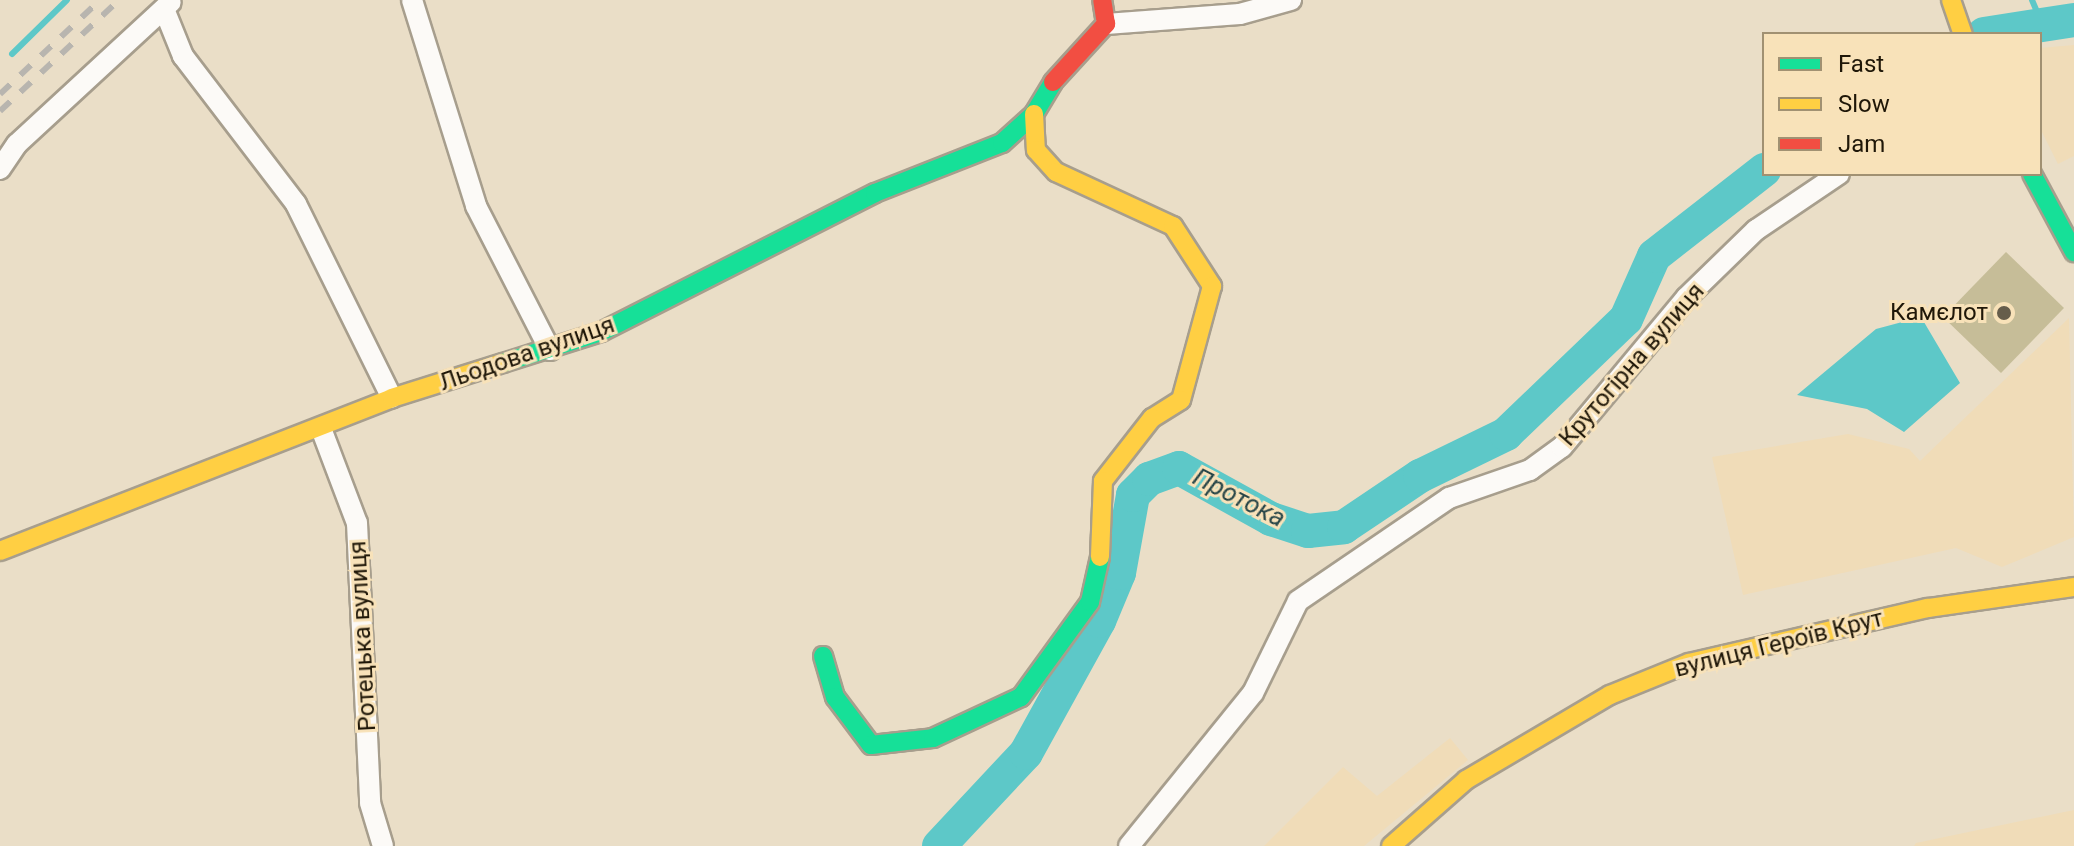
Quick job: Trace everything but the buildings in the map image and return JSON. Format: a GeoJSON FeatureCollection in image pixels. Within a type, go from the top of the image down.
{"type":"FeatureCollection","features":[{"type":"Feature","properties":{"kind":"street"},"geometry":{"type":"LineString","coordinates":[[412,0],[476,206],[550,350]]}},
{"type":"Feature","properties":{"kind":"street"},"geometry":{"type":"LineString","coordinates":[[1102,0],[1106,24],[1240,14],[1291,0]]}},
{"type":"Feature","properties":{"kind":"street"},"geometry":{"type":"LineString","coordinates":[[0,169],[17,144],[169,5],[183,56],[296,204],[392,398]]}},
{"type":"Feature","properties":{"kind":"street"},"geometry":{"type":"LineString","coordinates":[[1953,7],[1962,32]]}},
{"type":"Feature","properties":{"kind":"street","name":"Льодова вулиця"},"geometry":{"type":"LineString","coordinates":[[0,551],[322,431],[392,398],[550,350],[760,257],[875,193],[1002,143],[1034,114],[1064,64],[1106,24]]}},
{"type":"Feature","properties":{"kind":"street"},"geometry":{"type":"LineString","coordinates":[[823,656],[835,697],[871,745],[933,738],[1021,697],[1090,602],[1100,570],[1103,481],[1152,418],[1181,400],[1212,286],[1199,257],[1173,226],[1056,172],[1036,150],[1034,114]]}},
{"type":"Feature","properties":{"kind":"street","name":"Крутогірна вулиця"},"geometry":{"type":"LineString","coordinates":[[1129,846],[1253,693],[1298,601],[1449,498],[1530,470],[1562,447],[1686,298],[1756,230],[1836,176]]}},
{"type":"Feature","properties":{"kind":"street"},"geometry":{"type":"LineString","coordinates":[[2033,176],[2074,252]]}},
{"type":"Feature","properties":{"kind":"street","name":"Ротецька вулиця"},"geometry":{"type":"LineString","coordinates":[[322,431],[357,523],[370,803],[383,846]]}},
{"type":"Feature","properties":{"kind":"street","name":"вулиця Героїв Крут"},"geometry":{"type":"LineString","coordinates":[[1391,846],[1466,780],[1610,695],[1689,663],[1928,608],[2074,587]]}},
{"type":"Feature","properties":{"kind":"shaded area"},"geometry":{"type":"Polygon","coordinates":[[[2074,45],[2074,156],[2058,164],[2042,132],[2042,48],[2074,45]]]}},
{"type":"Feature","properties":{"kind":"shaded area"},"geometry":{"type":"Polygon","coordinates":[[[2069,318],[2074,537],[2002,567],[1956,548],[1743,595],[1712,457],[1848,434],[1909,449],[1920,461],[2069,318]]]}},
{"type":"Feature","properties":{"kind":"shaded area"},"geometry":{"type":"Polygon","coordinates":[[[1450,738],[1468,760],[1364,846],[1264,846],[1343,767],[1377,796],[1450,738]]]}},
{"type":"Feature","properties":{"kind":"shaded area"},"geometry":{"type":"Polygon","coordinates":[[[2074,810],[2074,846],[1914,846],[1916,843],[2074,810]]]}},
{"type":"Feature","properties":{"kind":"water"},"geometry":{"type":"Polygon","coordinates":[[[1921,317],[1960,383],[1904,432],[1867,409],[1797,395],[1876,329],[1921,317]]]}},
{"type":"Feature","properties":{"kind":"waterway"},"geometry":{"type":"LineString","coordinates":[[12,54],[67,0]]}},
{"type":"Feature","properties":{"kind":"waterway"},"geometry":{"type":"LineString","coordinates":[[2032,0],[2042,23]]}},
{"type":"Feature","properties":{"kind":"waterway","name":"Протока"},"geometry":{"type":"LineString","coordinates":[[1997,32],[2074,20]]}},
{"type":"Feature","properties":{"kind":"waterway","name":"Протока"},"geometry":{"type":"LineString","coordinates":[[939,846],[1026,753],[1099,621],[1119,573],[1133,495],[1149,479],[1179,468],[1271,519],[1308,531],[1344,527],[1420,476],[1506,434],[1626,319],[1654,256],[1762,172]]}},
{"type":"Feature","properties":{"kind":"railway"},"geometry":{"type":"LineString","coordinates":[[0,94],[100,0]]}},
{"type":"Feature","properties":{"kind":"railway"},"geometry":{"type":"LineString","coordinates":[[0,111],[119,0]]}},
{"type":"Feature","properties":{"kind":"traffic: fast"},"geometry":{"type":"LineString","coordinates":[[503,363],[601,332],[875,193],[1002,143],[1034,114],[1053,82]]}},
{"type":"Feature","properties":{"kind":"traffic: fast"},"geometry":{"type":"LineString","coordinates":[[2033,176],[2074,252]]}},
{"type":"Feature","properties":{"kind":"traffic: fast"},"geometry":{"type":"LineString","coordinates":[[823,656],[835,697],[871,745],[933,738],[1021,697],[1090,602],[1100,557]]}},
{"type":"Feature","properties":{"kind":"traffic: slow"},"geometry":{"type":"LineString","coordinates":[[1951,0],[1962,32]]}},
{"type":"Feature","properties":{"kind":"traffic: slow"},"geometry":{"type":"LineString","coordinates":[[1034,114],[1036,150],[1056,172],[1173,226],[1212,286],[1181,400],[1152,418],[1103,481],[1100,557]]}},
{"type":"Feature","properties":{"kind":"traffic: slow"},"geometry":{"type":"LineString","coordinates":[[0,551],[392,398],[503,363]]}},
{"type":"Feature","properties":{"kind":"traffic: slow"},"geometry":{"type":"LineString","coordinates":[[1391,846],[1466,780],[1610,695],[1689,663],[1928,608],[2074,587]]}},
{"type":"Feature","properties":{"kind":"traffic: jam"},"geometry":{"type":"LineString","coordinates":[[1053,82],[1106,24],[1102,0]]}},
{"type":"Feature","properties":{"kind":"place","name":"Камєлот"},"geometry":{"type":"Point","coordinates":[2004,313]}}]}
